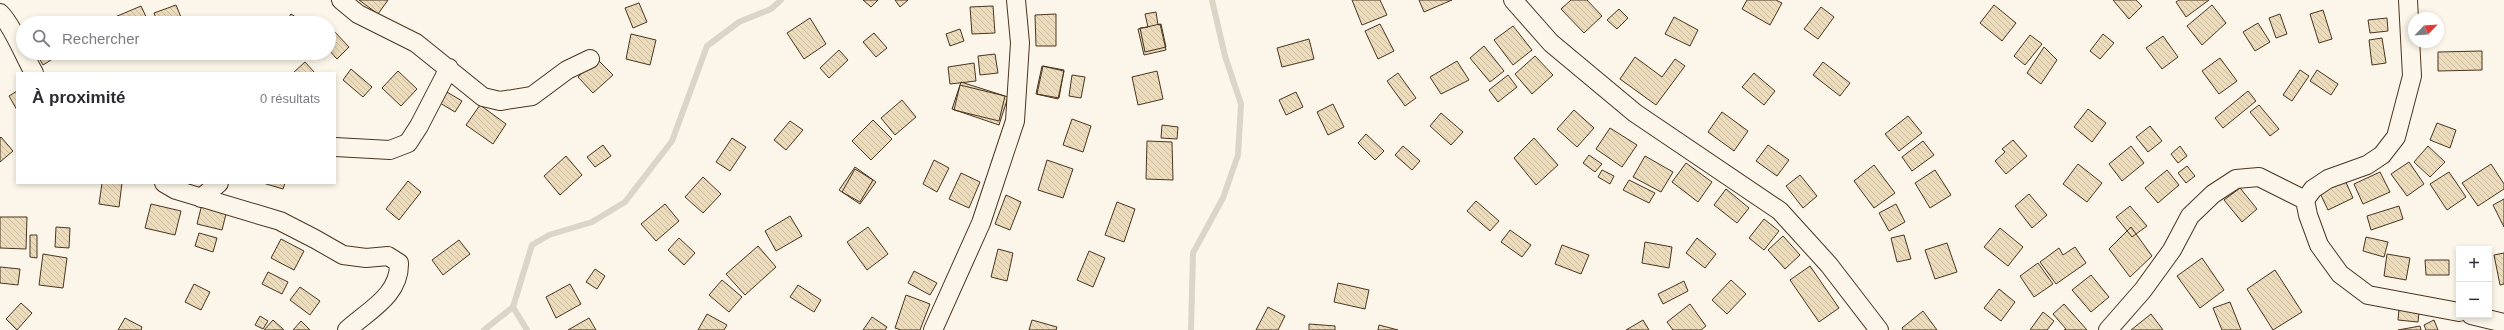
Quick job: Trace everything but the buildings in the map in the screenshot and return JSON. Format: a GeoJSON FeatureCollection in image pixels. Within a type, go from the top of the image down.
{"type":"FeatureCollection","features":[{"type":"Feature","properties":{"kind":"street"},"geometry":{"type":"LineString","coordinates":[[341,0],[358,14],[416,43],[449,68],[467,86],[483,97],[500,101],[532,96],[567,70],[590,60]]}},
{"type":"Feature","properties":{"kind":"street"},"geometry":{"type":"LineString","coordinates":[[933,330],[981,223],[1015,121],[1020,43],[1016,0]]}},
{"type":"Feature","properties":{"kind":"street"},"geometry":{"type":"LineString","coordinates":[[1513,0],[1551,43],[1635,112],[1780,211],[1829,265],[1879,330]]}},
{"type":"Feature","properties":{"kind":"street"},"geometry":{"type":"LineString","coordinates":[[2408,0],[2412,76],[2396,137],[2382,155],[2368,165],[2328,179],[2312,189],[2305,200],[2308,215],[2319,245],[2340,274],[2368,295],[2456,311]]}},
{"type":"Feature","properties":{"kind":"street"},"geometry":{"type":"LineString","coordinates":[[0,13],[9,22],[16,41]]}},
{"type":"Feature","properties":{"kind":"street"},"geometry":{"type":"LineString","coordinates":[[26,60],[33,72]]}},
{"type":"Feature","properties":{"kind":"street"},"geometry":{"type":"LineString","coordinates":[[336,147],[390,150],[408,143],[419,126],[449,68]]}},
{"type":"Feature","properties":{"kind":"street"},"geometry":{"type":"LineString","coordinates":[[2108,330],[2143,290],[2172,250],[2190,216],[2213,194],[2236,179],[2259,177],[2305,200]]}},
{"type":"Feature","properties":{"kind":"street"},"geometry":{"type":"LineString","coordinates":[[166,184],[176,190],[280,221],[343,255],[366,258],[388,256],[400,263],[400,275],[394,286],[376,307],[347,330]]}},
{"type":"Feature","properties":{"kind":"street"},"geometry":{"type":"LineString","coordinates":[[202,198],[218,184]]}},
{"type":"Feature","properties":{"kind":"street"},"geometry":{"type":"LineString","coordinates":[[2483,318],[2504,323]]}},
{"type":"Feature","properties":{"kind":"waterway"},"geometry":{"type":"LineString","coordinates":[[484,330],[513,307],[532,245],[549,235],[592,222],[625,202],[672,141],[707,46],[739,22],[771,9],[781,0]]}},
{"type":"Feature","properties":{"kind":"waterway"},"geometry":{"type":"LineString","coordinates":[[1191,330],[1193,253],[1223,198],[1238,155],[1241,104],[1225,56],[1212,0]]}},
{"type":"Feature","properties":{"kind":"waterway"},"geometry":{"type":"LineString","coordinates":[[513,307],[527,330]]}}]}
